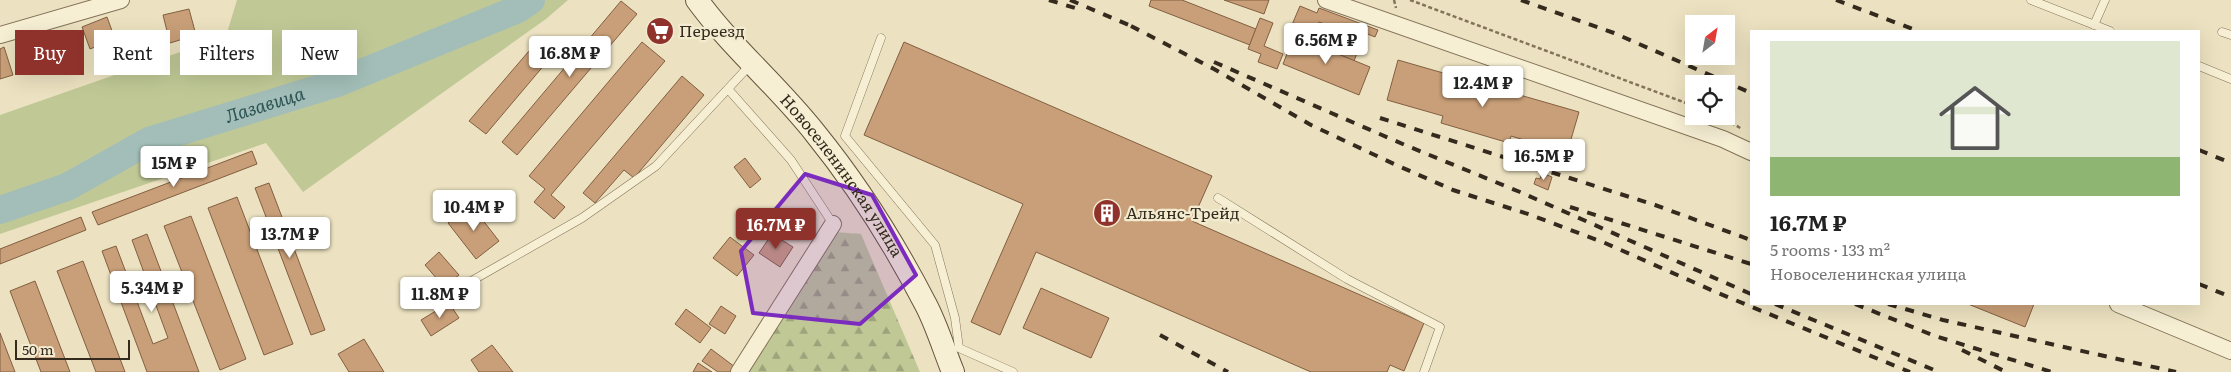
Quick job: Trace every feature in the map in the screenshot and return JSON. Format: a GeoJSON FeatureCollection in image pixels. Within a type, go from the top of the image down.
{"type":"FeatureCollection","features":[{"type":"Feature","properties":{"kind":"main road","name":"Новоселенинская улица"},"geometry":{"type":"LineString","coordinates":[[697,0],[717,27],[752,62],[815,132],[869,206],[927,306],[953,372]]}},
{"type":"Feature","properties":{"kind":"street"},"geometry":{"type":"LineString","coordinates":[[0,35],[71,7],[121,0]]}},
{"type":"Feature","properties":{"kind":"street"},"geometry":{"type":"LineString","coordinates":[[1326,0],[1723,139],[1750,152]]}},
{"type":"Feature","properties":{"kind":"street"},"geometry":{"type":"LineString","coordinates":[[740,372],[833,224]]}},
{"type":"Feature","properties":{"kind":"street"},"geometry":{"type":"LineString","coordinates":[[2120,305],[2231,351]]}},
{"type":"Feature","properties":{"kind":"lane"},"geometry":{"type":"LineString","coordinates":[[2031,0],[2107,30]]}},
{"type":"Feature","properties":{"kind":"lane"},"geometry":{"type":"LineString","coordinates":[[2094,25],[2105,0]]}},
{"type":"Feature","properties":{"kind":"lane"},"geometry":{"type":"LineString","coordinates":[[2222,32],[2231,35]]}},
{"type":"Feature","properties":{"kind":"lane"},"geometry":{"type":"LineString","coordinates":[[881,38],[845,136],[935,245],[955,318],[959,348],[1012,372]]}},
{"type":"Feature","properties":{"kind":"lane"},"geometry":{"type":"LineString","coordinates":[[438,300],[582,218],[656,166],[752,62]]}},
{"type":"Feature","properties":{"kind":"lane"},"geometry":{"type":"LineString","coordinates":[[2200,66],[2231,79]]}},
{"type":"Feature","properties":{"kind":"lane"},"geometry":{"type":"LineString","coordinates":[[728,89],[791,160],[833,224]]}},
{"type":"Feature","properties":{"kind":"lane"},"geometry":{"type":"LineString","coordinates":[[1218,198],[1347,279],[1440,327],[1424,372]]}},
{"type":"Feature","properties":{"kind":"path"},"geometry":{"type":"LineString","coordinates":[[1410,0],[1685,103]]}},
{"type":"Feature","properties":{"kind":"path"},"geometry":{"type":"LineString","coordinates":[[1735,125],[1744,130]]}},
{"type":"Feature","properties":{"kind":"highlighted area"},"geometry":{"type":"Polygon","coordinates":[[[805,174],[872,195],[916,275],[860,324],[753,313],[741,251],[805,174]]]}},
{"type":"Feature","properties":{"kind":"green space"},"geometry":{"type":"Polygon","coordinates":[[[237,0],[568,0],[546,19],[303,192],[266,143],[0,234],[0,115],[114,75],[170,75],[170,56],[180,52],[180,75],[272,75],[272,30],[228,30],[237,0]]]}},
{"type":"Feature","properties":{"kind":"green space"},"geometry":{"type":"Polygon","coordinates":[[[835,232],[861,234],[920,372],[745,372],[835,232]]]}},
{"type":"Feature","properties":{"kind":"building"},"geometry":{"type":"Polygon","coordinates":[[[1151,0],[1182,0],[1256,29],[1250,45],[1149,6],[1151,0]]]}},
{"type":"Feature","properties":{"kind":"building"},"geometry":{"type":"Polygon","coordinates":[[[1224,0],[1269,0],[1264,14],[1224,0]]]}},
{"type":"Feature","properties":{"kind":"building"},"geometry":{"type":"Polygon","coordinates":[[[621,1],[637,14],[517,155],[502,142],[621,1]]]}},
{"type":"Feature","properties":{"kind":"building"},"geometry":{"type":"Polygon","coordinates":[[[1300,6],[1317,13],[1319,8],[1378,30],[1375,37],[1365,33],[1362,39],[1319,22],[1315,30],[1359,48],[1354,61],[1288,34],[1300,6]]]}},
{"type":"Feature","properties":{"kind":"building"},"geometry":{"type":"Polygon","coordinates":[[[189,9],[195,30],[180,30],[180,40],[170,43],[170,30],[167,30],[163,15],[189,9]]]}},
{"type":"Feature","properties":{"kind":"building"},"geometry":{"type":"Polygon","coordinates":[[[107,17],[112,30],[94,30],[94,47],[90,49],[82,27],[107,17]]]}},
{"type":"Feature","properties":{"kind":"building"},"geometry":{"type":"Polygon","coordinates":[[[659,18],[672,34],[662,42],[649,27],[659,18]]]}},
{"type":"Feature","properties":{"kind":"building"},"geometry":{"type":"Polygon","coordinates":[[[1260,18],[1273,23],[1264,46],[1283,54],[1277,69],[1258,62],[1261,54],[1248,49],[1260,18]]]}},
{"type":"Feature","properties":{"kind":"building"},"geometry":{"type":"Polygon","coordinates":[[[1294,36],[1370,67],[1359,95],[1283,64],[1294,36]]]}},
{"type":"Feature","properties":{"kind":"building"},"geometry":{"type":"Polygon","coordinates":[[[642,42],[665,61],[551,195],[565,207],[554,219],[534,202],[545,189],[529,176],[642,42]]]}},
{"type":"Feature","properties":{"kind":"building","name":"Альянс-Трейд"},"geometry":{"type":"Polygon","coordinates":[[[904,42],[1212,176],[1192,221],[1424,323],[1404,371],[1390,365],[1387,372],[1311,372],[1036,252],[1000,335],[971,322],[1023,204],[864,135],[904,42]]]}},
{"type":"Feature","properties":{"kind":"building"},"geometry":{"type":"Polygon","coordinates":[[[535,44],[551,57],[486,134],[469,121],[535,44]]]}},
{"type":"Feature","properties":{"kind":"building"},"geometry":{"type":"Polygon","coordinates":[[[4,47],[13,75],[0,79],[0,49],[4,47]]]}},
{"type":"Feature","properties":{"kind":"building"},"geometry":{"type":"Polygon","coordinates":[[[1398,60],[1579,112],[1567,153],[1511,136],[1509,143],[1441,123],[1443,116],[1387,100],[1398,60]]]}},
{"type":"Feature","properties":{"kind":"building"},"geometry":{"type":"Polygon","coordinates":[[[682,76],[704,95],[634,178],[624,170],[595,203],[583,193],[682,76]]]}},
{"type":"Feature","properties":{"kind":"building"},"geometry":{"type":"Polygon","coordinates":[[[252,151],[257,164],[98,225],[92,212],[252,151]]]}},
{"type":"Feature","properties":{"kind":"building"},"geometry":{"type":"Polygon","coordinates":[[[745,158],[761,179],[750,188],[734,167],[745,158]]]}},
{"type":"Feature","properties":{"kind":"building"},"geometry":{"type":"Polygon","coordinates":[[[1542,173],[1552,177],[1548,190],[1534,184],[1536,178],[1540,179],[1542,173]]]}},
{"type":"Feature","properties":{"kind":"building"},"geometry":{"type":"Polygon","coordinates":[[[269,183],[325,330],[311,335],[255,188],[269,183]]]}},
{"type":"Feature","properties":{"kind":"building"},"geometry":{"type":"Polygon","coordinates":[[[237,197],[293,344],[264,355],[208,208],[237,197]]]}},
{"type":"Feature","properties":{"kind":"building"},"geometry":{"type":"Polygon","coordinates":[[[471,205],[499,241],[476,259],[448,223],[471,205]]]}},
{"type":"Feature","properties":{"kind":"building"},"geometry":{"type":"Polygon","coordinates":[[[191,216],[246,359],[220,370],[164,226],[191,216]]]}},
{"type":"Feature","properties":{"kind":"building"},"geometry":{"type":"Polygon","coordinates":[[[81,217],[86,230],[0,264],[0,249],[81,217]]]}},
{"type":"Feature","properties":{"kind":"building"},"geometry":{"type":"Polygon","coordinates":[[[147,234],[199,372],[147,372],[102,251],[116,246],[153,344],[168,338],[132,240],[147,234]]]}},
{"type":"Feature","properties":{"kind":"building"},"geometry":{"type":"Polygon","coordinates":[[[772,234],[793,247],[780,267],[759,253],[772,234]]]}},
{"type":"Feature","properties":{"kind":"building"},"geometry":{"type":"Polygon","coordinates":[[[730,237],[754,255],[737,276],[713,258],[730,237]]]}},
{"type":"Feature","properties":{"kind":"building"},"geometry":{"type":"Polygon","coordinates":[[[439,252],[459,275],[444,287],[425,265],[439,252]]]}},
{"type":"Feature","properties":{"kind":"building"},"geometry":{"type":"Polygon","coordinates":[[[83,261],[125,372],[96,372],[57,271],[83,261]]]}},
{"type":"Feature","properties":{"kind":"building"},"geometry":{"type":"Polygon","coordinates":[[[35,281],[70,372],[41,372],[10,291],[35,281]]]}},
{"type":"Feature","properties":{"kind":"building"},"geometry":{"type":"Polygon","coordinates":[[[1041,288],[1109,318],[1091,358],[1023,328],[1041,288]]]}},
{"type":"Feature","properties":{"kind":"building"},"geometry":{"type":"Polygon","coordinates":[[[449,303],[459,318],[431,336],[421,320],[449,303]]]}},
{"type":"Feature","properties":{"kind":"building"},"geometry":{"type":"Polygon","coordinates":[[[1970,305],[2034,305],[2025,327],[1970,305]]]}},
{"type":"Feature","properties":{"kind":"building"},"geometry":{"type":"Polygon","coordinates":[[[721,306],[736,316],[725,334],[709,324],[721,306]]]}},
{"type":"Feature","properties":{"kind":"building"},"geometry":{"type":"Polygon","coordinates":[[[686,309],[711,328],[700,343],[675,324],[686,309]]]}},
{"type":"Feature","properties":{"kind":"building"},"geometry":{"type":"Polygon","coordinates":[[[0,333],[15,372],[0,372],[0,333]]]}},
{"type":"Feature","properties":{"kind":"building"},"geometry":{"type":"Polygon","coordinates":[[[364,339],[384,372],[349,372],[338,354],[364,339]]]}},
{"type":"Feature","properties":{"kind":"building"},"geometry":{"type":"Polygon","coordinates":[[[492,345],[513,372],[479,372],[471,360],[492,345]]]}},
{"type":"Feature","properties":{"kind":"building"},"geometry":{"type":"Polygon","coordinates":[[[711,349],[739,370],[737,372],[718,372],[702,361],[711,349]]]}},
{"type":"Feature","properties":{"kind":"building"},"geometry":{"type":"Polygon","coordinates":[[[698,363],[712,372],[693,372],[698,363]]]}},
{"type":"Feature","properties":{"kind":"waterway","name":"Лазавица"},"geometry":{"type":"LineString","coordinates":[[0,210],[67,187],[149,141],[337,83],[518,9],[531,0]]}},
{"type":"Feature","properties":{"kind":"railway"},"geometry":{"type":"LineString","coordinates":[[1049,0],[1075,8]]}},
{"type":"Feature","properties":{"kind":"railway"},"geometry":{"type":"LineString","coordinates":[[1070,0],[1136,28]]}},
{"type":"Feature","properties":{"kind":"railway"},"geometry":{"type":"LineString","coordinates":[[1521,0],[1614,33],[1750,93]]}},
{"type":"Feature","properties":{"kind":"railway"},"geometry":{"type":"LineString","coordinates":[[1836,0],[1915,30]]}},
{"type":"Feature","properties":{"kind":"railway"},"geometry":{"type":"LineString","coordinates":[[1131,26],[1214,69],[1311,125],[1394,164],[1453,190],[1531,215],[1605,243],[1718,293],[1910,372]]}},
{"type":"Feature","properties":{"kind":"railway"},"geometry":{"type":"LineString","coordinates":[[1214,62],[1405,145],[1520,192],[1750,294]]}},
{"type":"Feature","properties":{"kind":"railway"},"geometry":{"type":"LineString","coordinates":[[1380,118],[1655,205],[1750,240]]}},
{"type":"Feature","properties":{"kind":"railway"},"geometry":{"type":"LineString","coordinates":[[2200,150],[2231,163]]}},
{"type":"Feature","properties":{"kind":"railway"},"geometry":{"type":"LineString","coordinates":[[1570,207],[1750,264]]}},
{"type":"Feature","properties":{"kind":"railway"},"geometry":{"type":"LineString","coordinates":[[2200,284],[2231,297]]}},
{"type":"Feature","properties":{"kind":"railway"},"geometry":{"type":"LineString","coordinates":[[1777,305],[1939,372]]}},
{"type":"Feature","properties":{"kind":"railway"},"geometry":{"type":"LineString","coordinates":[[1858,305],[1935,336],[2052,372]]}},
{"type":"Feature","properties":{"kind":"railway"},"geometry":{"type":"LineString","coordinates":[[1891,305],[1943,320],[2176,372]]}},
{"type":"Feature","properties":{"kind":"railway"},"geometry":{"type":"LineString","coordinates":[[1160,335],[1228,372]]}},
{"type":"Feature","properties":{"kind":"railway"},"geometry":{"type":"LineString","coordinates":[[1962,350],[2006,372]]}},
{"type":"Feature","properties":{"kind":"place","name":"Переезд"},"geometry":{"type":"Point","coordinates":[660,31]}},
{"type":"Feature","properties":{"kind":"place","name":"Альянс-Трейд"},"geometry":{"type":"Point","coordinates":[1107,213]}}]}
